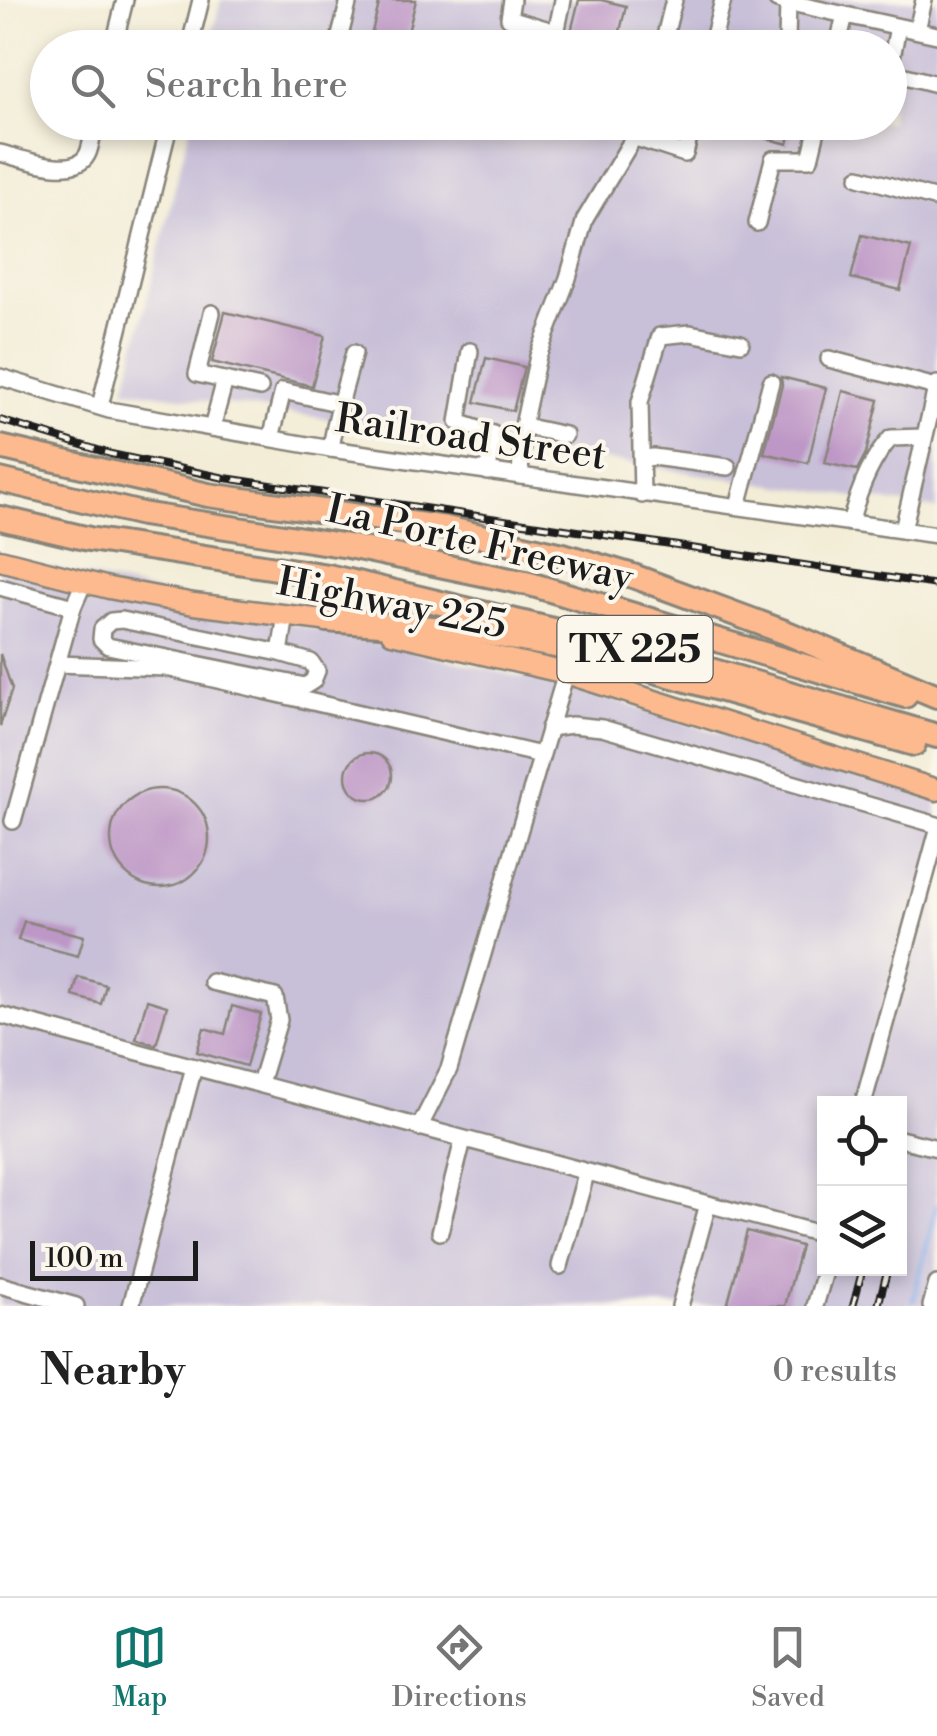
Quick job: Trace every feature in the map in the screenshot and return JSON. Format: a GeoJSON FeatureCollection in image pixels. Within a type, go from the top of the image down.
{"type":"FeatureCollection","features":[{"type":"Feature","properties":{"kind":"highway"},"geometry":{"type":"LineString","coordinates":[[0,447],[176,489],[446,528],[563,554],[787,633],[937,696]]}},
{"type":"Feature","properties":{"kind":"highway","name":"La Porte Freeway"},"geometry":{"type":"LineString","coordinates":[[0,480],[142,514],[348,546],[530,584],[937,705]]}},
{"type":"Feature","properties":{"kind":"highway","name":"La Porte Freeway"},"geometry":{"type":"LineString","coordinates":[[0,518],[89,539],[328,576],[666,657],[937,736]]}},
{"type":"Feature","properties":{"kind":"highway"},"geometry":{"type":"LineString","coordinates":[[327,620],[472,631],[589,652],[937,750]]}},
{"type":"Feature","properties":{"kind":"main road","name":"Highway 225"},"geometry":{"type":"LineString","coordinates":[[0,560],[158,597],[327,620],[566,673],[937,790]]}},
{"type":"Feature","properties":{"kind":"street"},"geometry":{"type":"LineString","coordinates":[[118,30],[125,0]]}},
{"type":"Feature","properties":{"kind":"street"},"geometry":{"type":"LineString","coordinates":[[194,30],[201,0]]}},
{"type":"Feature","properties":{"kind":"street"},"geometry":{"type":"LineString","coordinates":[[342,30],[349,0]]}},
{"type":"Feature","properties":{"kind":"street"},"geometry":{"type":"LineString","coordinates":[[512,0],[510,18],[535,30]]}},
{"type":"Feature","properties":{"kind":"street"},"geometry":{"type":"LineString","coordinates":[[557,30],[563,0]]}},
{"type":"Feature","properties":{"kind":"street"},"geometry":{"type":"LineString","coordinates":[[666,30],[674,0]]}},
{"type":"Feature","properties":{"kind":"street"},"geometry":{"type":"LineString","coordinates":[[716,30],[723,0]]}},
{"type":"Feature","properties":{"kind":"street"},"geometry":{"type":"LineString","coordinates":[[917,30],[924,0]]}},
{"type":"Feature","properties":{"kind":"street"},"geometry":{"type":"LineString","coordinates":[[786,30],[783,2],[824,5],[845,15],[937,35]]}},
{"type":"Feature","properties":{"kind":"street"},"geometry":{"type":"LineString","coordinates":[[841,30],[845,15]]}},
{"type":"Feature","properties":{"kind":"street"},"geometry":{"type":"LineString","coordinates":[[907,74],[937,84]]}},
{"type":"Feature","properties":{"kind":"street"},"geometry":{"type":"LineString","coordinates":[[0,153],[61,168],[77,165],[86,157],[90,140]]}},
{"type":"Feature","properties":{"kind":"street"},"geometry":{"type":"LineString","coordinates":[[100,406],[166,140]]}},
{"type":"Feature","properties":{"kind":"street"},"geometry":{"type":"LineString","coordinates":[[520,476],[523,426],[538,356],[568,278],[584,219],[634,140]]}},
{"type":"Feature","properties":{"kind":"street"},"geometry":{"type":"LineString","coordinates":[[659,140],[686,154],[689,140]]}},
{"type":"Feature","properties":{"kind":"street"},"geometry":{"type":"LineString","coordinates":[[758,224],[773,159],[810,159],[815,140]]}},
{"type":"Feature","properties":{"kind":"street"},"geometry":{"type":"LineString","coordinates":[[859,177],[937,199]]}},
{"type":"Feature","properties":{"kind":"street"},"geometry":{"type":"LineString","coordinates":[[212,313],[197,374],[260,388]]}},
{"type":"Feature","properties":{"kind":"street"},"geometry":{"type":"LineString","coordinates":[[642,495],[640,402],[660,336],[690,333],[741,343]]}},
{"type":"Feature","properties":{"kind":"street"},"geometry":{"type":"LineString","coordinates":[[470,351],[458,422],[493,434],[488,472]]}},
{"type":"Feature","properties":{"kind":"street"},"geometry":{"type":"LineString","coordinates":[[331,450],[337,403],[344,393],[354,353]]}},
{"type":"Feature","properties":{"kind":"street"},"geometry":{"type":"LineString","coordinates":[[829,360],[937,385],[903,530]]}},
{"type":"Feature","properties":{"kind":"street","name":"Railroad Street"},"geometry":{"type":"LineString","coordinates":[[0,377],[100,406],[331,450],[937,535]]}},
{"type":"Feature","properties":{"kind":"street"},"geometry":{"type":"LineString","coordinates":[[212,428],[225,380]]}},
{"type":"Feature","properties":{"kind":"street"},"geometry":{"type":"LineString","coordinates":[[738,506],[771,382]]}},
{"type":"Feature","properties":{"kind":"street"},"geometry":{"type":"LineString","coordinates":[[271,438],[283,392],[337,403]]}},
{"type":"Feature","properties":{"kind":"street"},"geometry":{"type":"LineString","coordinates":[[523,426],[565,435]]}},
{"type":"Feature","properties":{"kind":"street"},"geometry":{"type":"LineString","coordinates":[[850,522],[882,448],[891,438],[924,437]]}},
{"type":"Feature","properties":{"kind":"street"},"geometry":{"type":"LineString","coordinates":[[642,459],[653,456],[728,467]]}},
{"type":"Feature","properties":{"kind":"street"},"geometry":{"type":"LineString","coordinates":[[14,821],[73,608],[84,582]]}},
{"type":"Feature","properties":{"kind":"street"},"geometry":{"type":"LineString","coordinates":[[0,587],[73,608]]}},
{"type":"Feature","properties":{"kind":"street"},"geometry":{"type":"LineString","coordinates":[[153,628],[158,597]]}},
{"type":"Feature","properties":{"kind":"street"},"geometry":{"type":"LineString","coordinates":[[280,653],[286,615]]}},
{"type":"Feature","properties":{"kind":"street"},"geometry":{"type":"LineString","coordinates":[[111,620],[280,653],[311,662],[317,671],[313,681],[304,686],[108,646],[101,639],[102,629],[111,620]]}},
{"type":"Feature","properties":{"kind":"street"},"geometry":{"type":"LineString","coordinates":[[58,664],[166,668],[540,755]]}},
{"type":"Feature","properties":{"kind":"street"},"geometry":{"type":"LineString","coordinates":[[419,1128],[449,1070],[566,673]]}},
{"type":"Feature","properties":{"kind":"street"},"geometry":{"type":"LineString","coordinates":[[549,728],[602,728],[937,825]]}},
{"type":"Feature","properties":{"kind":"street"},"geometry":{"type":"LineString","coordinates":[[865,1096],[937,834]]}},
{"type":"Feature","properties":{"kind":"street"},"geometry":{"type":"LineString","coordinates":[[212,982],[276,997],[279,1020],[260,1083]]}},
{"type":"Feature","properties":{"kind":"street"},"geometry":{"type":"LineString","coordinates":[[0,1015],[817,1233]]}},
{"type":"Feature","properties":{"kind":"street"},"geometry":{"type":"LineString","coordinates":[[131,1306],[194,1067]]}},
{"type":"Feature","properties":{"kind":"street"},"geometry":{"type":"LineString","coordinates":[[440,1232],[464,1140]]}},
{"type":"Feature","properties":{"kind":"street"},"geometry":{"type":"LineString","coordinates":[[907,1141],[937,1148]]}},
{"type":"Feature","properties":{"kind":"street"},"geometry":{"type":"LineString","coordinates":[[560,1266],[586,1174]]}},
{"type":"Feature","properties":{"kind":"street"},"geometry":{"type":"LineString","coordinates":[[680,1306],[708,1204]]}},
{"type":"Feature","properties":{"kind":"street"},"geometry":{"type":"LineString","coordinates":[[815,1306],[824,1276]]}},
{"type":"Feature","properties":{"kind":"street"},"geometry":{"type":"LineString","coordinates":[[931,1306],[937,1284]]}},
{"type":"Feature","properties":{"kind":"street"},"geometry":{"type":"LineString","coordinates":[[0,1285],[76,1306]]}},
{"type":"Feature","properties":{"kind":"shaded area"},"geometry":{"type":"Polygon","coordinates":[[[221,0],[937,0],[937,509],[125,389],[187,140],[907,140],[907,30],[213,30],[221,0]]]}},
{"type":"Feature","properties":{"kind":"shaded area"},"geometry":{"type":"Polygon","coordinates":[[[0,556],[594,694],[937,800],[937,1306],[0,1306],[0,556]]]}},
{"type":"Feature","properties":{"kind":"building"},"geometry":{"type":"Polygon","coordinates":[[[380,0],[416,0],[408,30],[372,30],[380,0]]]}},
{"type":"Feature","properties":{"kind":"building"},"geometry":{"type":"Polygon","coordinates":[[[579,0],[626,6],[620,30],[572,30],[579,0]]]}},
{"type":"Feature","properties":{"kind":"building"},"geometry":{"type":"Polygon","coordinates":[[[862,235],[911,247],[900,290],[851,278],[862,235]]]}},
{"type":"Feature","properties":{"kind":"building"},"geometry":{"type":"Polygon","coordinates":[[[225,312],[325,336],[312,386],[212,362],[225,312]]]}},
{"type":"Feature","properties":{"kind":"building"},"geometry":{"type":"Polygon","coordinates":[[[486,358],[524,367],[513,411],[475,402],[486,358]]]}},
{"type":"Feature","properties":{"kind":"building"},"geometry":{"type":"Polygon","coordinates":[[[781,377],[826,388],[808,463],[764,453],[781,377]]]}},
{"type":"Feature","properties":{"kind":"building"},"geometry":{"type":"Polygon","coordinates":[[[843,391],[879,400],[866,453],[857,470],[825,463],[843,391]]]}},
{"type":"Feature","properties":{"kind":"building"},"geometry":{"type":"Polygon","coordinates":[[[0,654],[12,689],[0,726],[0,654]]]}},
{"type":"Feature","properties":{"kind":"building"},"geometry":{"type":"Polygon","coordinates":[[[369,753],[385,760],[392,776],[385,792],[369,799],[353,792],[346,776],[353,760],[369,753]]]}},
{"type":"Feature","properties":{"kind":"building"},"geometry":{"type":"Polygon","coordinates":[[[160,789],[179,793],[195,803],[205,819],[209,838],[205,857],[195,873],[179,883],[160,887],[141,883],[125,873],[115,857],[111,838],[115,819],[125,803],[141,793],[160,789]]]}},
{"type":"Feature","properties":{"kind":"building"},"geometry":{"type":"Polygon","coordinates":[[[24,921],[84,936],[78,956],[18,940],[24,921]]]}},
{"type":"Feature","properties":{"kind":"building"},"geometry":{"type":"Polygon","coordinates":[[[78,977],[106,985],[101,1004],[73,996],[78,977]]]}},
{"type":"Feature","properties":{"kind":"building"},"geometry":{"type":"Polygon","coordinates":[[[147,1000],[167,1006],[156,1045],[136,1039],[147,1000]]]}},
{"type":"Feature","properties":{"kind":"building"},"geometry":{"type":"Polygon","coordinates":[[[232,1006],[261,1014],[246,1066],[197,1052],[204,1028],[225,1034],[232,1006]]]}},
{"type":"Feature","properties":{"kind":"building"},"geometry":{"type":"Polygon","coordinates":[[[747,1231],[801,1246],[785,1306],[727,1306],[747,1231]]]}},
{"type":"Feature","properties":{"kind":"waterway"},"geometry":{"type":"LineString","coordinates":[[913,1301],[937,1205]]}},
{"type":"Feature","properties":{"kind":"railway"},"geometry":{"type":"LineString","coordinates":[[0,420],[111,454],[225,478],[937,585]]}},
{"type":"Feature","properties":{"kind":"railway"},"geometry":{"type":"LineString","coordinates":[[853,1306],[861,1276]]}},
{"type":"Feature","properties":{"kind":"railway"},"geometry":{"type":"LineString","coordinates":[[878,1306],[886,1276]]}}]}
